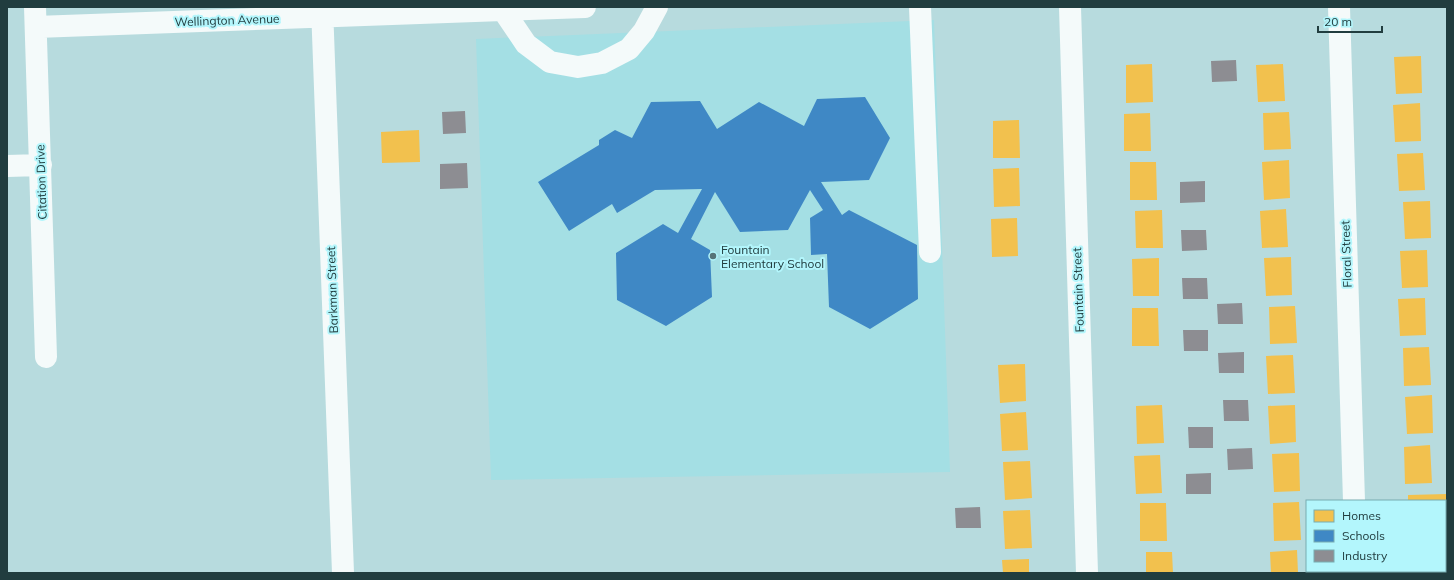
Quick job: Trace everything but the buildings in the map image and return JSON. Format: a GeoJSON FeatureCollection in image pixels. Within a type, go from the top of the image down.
{"type":"FeatureCollection","features":[{"type":"Feature","properties":{"kind":"street","name":"Wellington Avenue"},"geometry":{"type":"LineString","coordinates":[[35,17],[503,10],[585,7]]}},
{"type":"Feature","properties":{"kind":"street"},"geometry":{"type":"LineString","coordinates":[[503,10],[526,44],[550,62],[578,67],[602,62],[629,49],[644,31],[657,7]]}},
{"type":"Feature","properties":{"kind":"street"},"geometry":{"type":"LineString","coordinates":[[920,7],[930,252]]}},
{"type":"Feature","properties":{"kind":"street","name":"Fountain Street"},"geometry":{"type":"LineString","coordinates":[[1070,7],[1087,573]]}},
{"type":"Feature","properties":{"kind":"street","name":"Floral Street"},"geometry":{"type":"LineString","coordinates":[[1338,7],[1354,500]]}},
{"type":"Feature","properties":{"kind":"street","name":"Barkman Street"},"geometry":{"type":"LineString","coordinates":[[322,12],[343,573]]}},
{"type":"Feature","properties":{"kind":"street","name":"Citation Drive"},"geometry":{"type":"LineString","coordinates":[[35,17],[46,357]]}},
{"type":"Feature","properties":{"kind":"street"},"geometry":{"type":"LineString","coordinates":[[7,166],[40,165]]}},
{"type":"Feature","properties":{"kind":"shaded area","name":"Fountain Elementary School"},"geometry":{"type":"Polygon","coordinates":[[[934,20],[950,472],[491,480],[476,39],[934,20]]]}},
{"type":"Feature","properties":{"kind":"place","name":"Fountain Elementary School"},"geometry":{"type":"Point","coordinates":[713,256]}}]}
